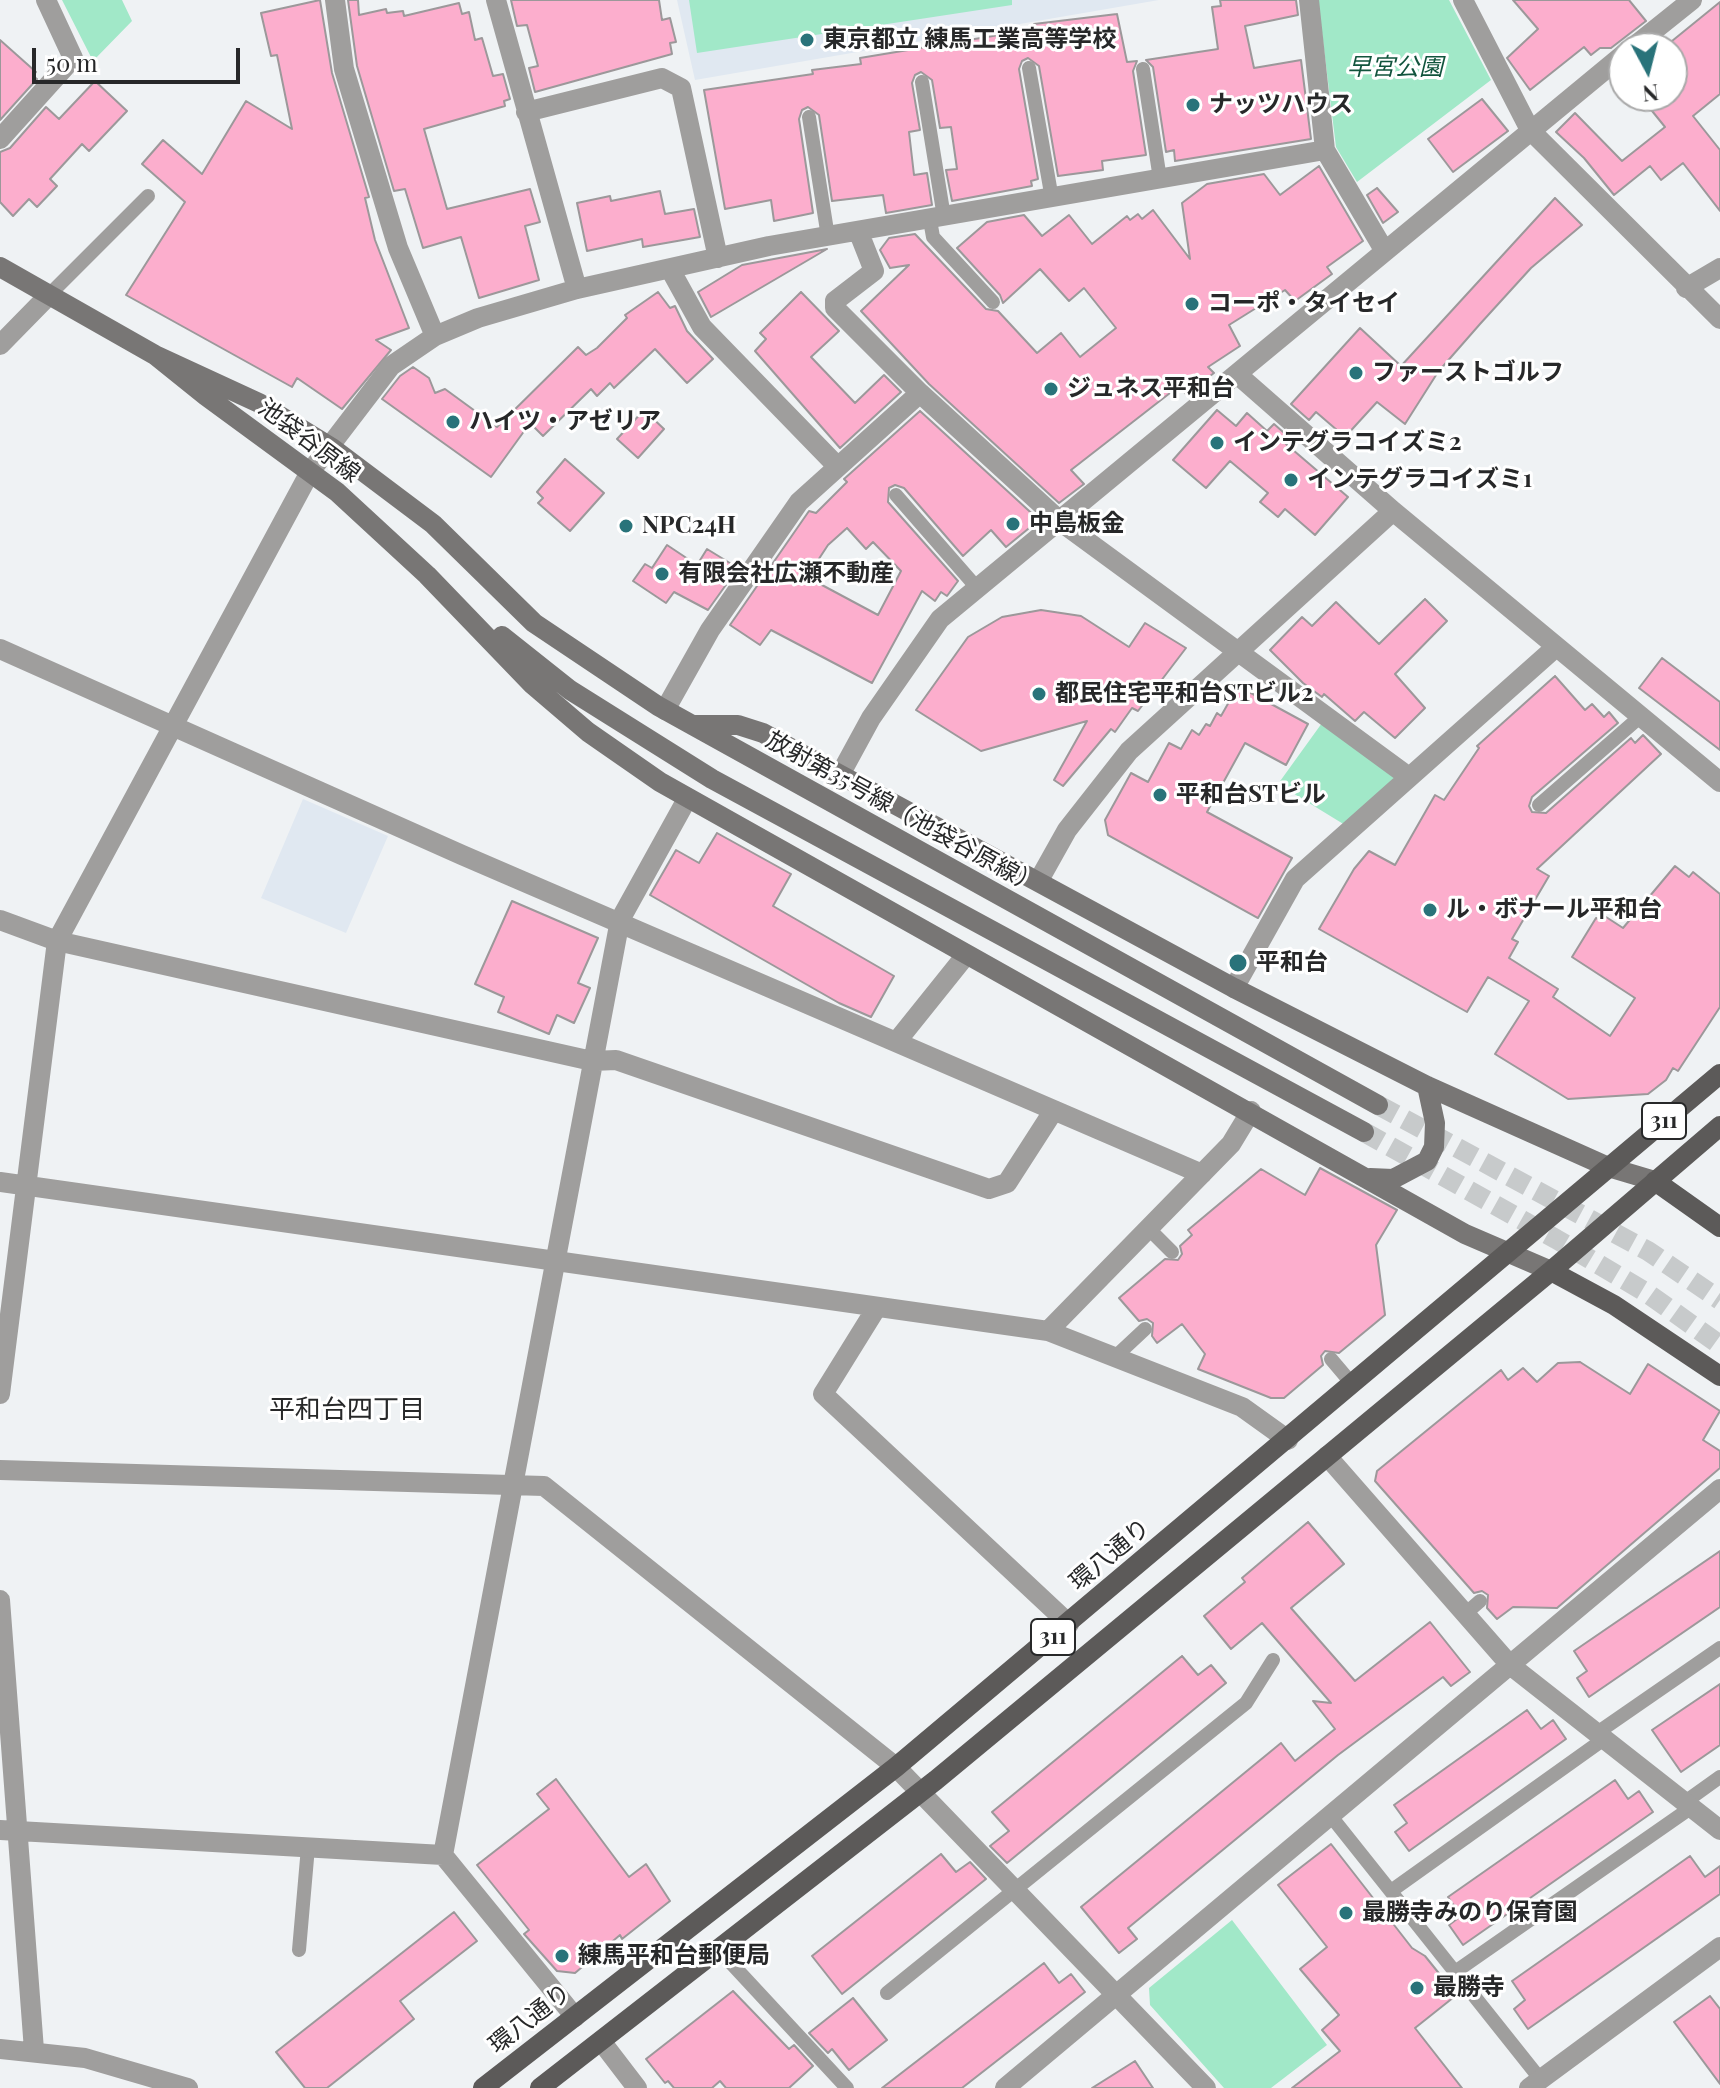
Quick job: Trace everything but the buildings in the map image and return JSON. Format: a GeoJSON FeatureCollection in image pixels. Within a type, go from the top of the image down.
{"type":"FeatureCollection","features":[{"type":"Feature","properties":{"kind":"main road","name":"池袋谷原線"},"geometry":{"type":"LineString","coordinates":[[0,267],[155,355],[259,403],[332,448],[433,524]]}},
{"type":"Feature","properties":{"kind":"main road","name":"池袋谷原線"},"geometry":{"type":"LineString","coordinates":[[155,355],[337,492],[427,575]]}},
{"type":"Feature","properties":{"kind":"main road","name":"放射第35号線（池袋谷原線）"},"geometry":{"type":"LineString","coordinates":[[433,524],[534,623],[665,710],[1378,1105]]}},
{"type":"Feature","properties":{"kind":"main road"},"geometry":{"type":"LineString","coordinates":[[427,575],[552,702],[588,732],[687,799],[1507,1255],[1551,1271],[1614,1305],[1720,1376]]}},
{"type":"Feature","properties":{"kind":"main road"},"geometry":{"type":"LineString","coordinates":[[427,575],[570,690],[699,772],[1364,1132]]}},
{"type":"Feature","properties":{"kind":"main road"},"geometry":{"type":"LineString","coordinates":[[688,724],[738,725],[763,733],[1234,988],[1427,1086],[1608,1167],[1655,1181],[1720,1227]]}},
{"type":"Feature","properties":{"kind":"main road","name":"環八通り"},"geometry":{"type":"LineString","coordinates":[[483,2088],[896,1767],[1720,1074]]}},
{"type":"Feature","properties":{"kind":"main road"},"geometry":{"type":"LineString","coordinates":[[1367,1178],[1393,1179],[1416,1170],[1427,1161],[1434,1147],[1435,1123],[1427,1086]]}},
{"type":"Feature","properties":{"kind":"main road","name":"311"},"geometry":{"type":"LineString","coordinates":[[540,2088],[921,1791],[1551,1271],[1720,1126]]}},
{"type":"Feature","properties":{"kind":"street"},"geometry":{"type":"LineString","coordinates":[[0,139],[73,58],[46,0]]}},
{"type":"Feature","properties":{"kind":"street"},"geometry":{"type":"LineString","coordinates":[[335,0],[344,69],[398,248],[435,336]]}},
{"type":"Feature","properties":{"kind":"street"},"geometry":{"type":"LineString","coordinates":[[496,0],[577,289]]}},
{"type":"Feature","properties":{"kind":"street"},"geometry":{"type":"LineString","coordinates":[[1309,0],[1325,150],[1384,250]]}},
{"type":"Feature","properties":{"kind":"street"},"geometry":{"type":"LineString","coordinates":[[1463,0],[1530,130],[1720,319]]}},
{"type":"Feature","properties":{"kind":"street"},"geometry":{"type":"LineString","coordinates":[[1658,0],[1667,20]]}},
{"type":"Feature","properties":{"kind":"street"},"geometry":{"type":"LineString","coordinates":[[1652,32],[1692,0]]}},
{"type":"Feature","properties":{"kind":"street"},"geometry":{"type":"LineString","coordinates":[[841,773],[871,718],[940,619],[1608,67]]}},
{"type":"Feature","properties":{"kind":"street"},"geometry":{"type":"LineString","coordinates":[[526,112],[662,78],[681,88],[718,258]]}},
{"type":"Feature","properties":{"kind":"street"},"geometry":{"type":"LineString","coordinates":[[0,1394],[57,941],[310,472],[332,448],[391,366],[435,336],[478,318],[577,289],[828,237],[1325,150]]}},
{"type":"Feature","properties":{"kind":"street"},"geometry":{"type":"LineString","coordinates":[[859,233],[874,271],[834,305],[920,393],[1061,522],[1409,777]]}},
{"type":"Feature","properties":{"kind":"street"},"geometry":{"type":"LineString","coordinates":[[1686,288],[1720,268]]}},
{"type":"Feature","properties":{"kind":"street"},"geometry":{"type":"LineString","coordinates":[[670,269],[702,327],[837,466]]}},
{"type":"Feature","properties":{"kind":"street"},"geometry":{"type":"LineString","coordinates":[[0,345],[50,294]]}},
{"type":"Feature","properties":{"kind":"street"},"geometry":{"type":"LineString","coordinates":[[1238,375],[1393,511],[1720,782]]}},
{"type":"Feature","properties":{"kind":"street"},"geometry":{"type":"LineString","coordinates":[[665,710],[710,630],[799,502],[920,393]]}},
{"type":"Feature","properties":{"kind":"street"},"geometry":{"type":"LineString","coordinates":[[1039,880],[1067,830],[1129,751],[1241,653],[1393,511]]}},
{"type":"Feature","properties":{"kind":"street"},"geometry":{"type":"LineString","coordinates":[[1234,988],[1295,879],[1556,647]]}},
{"type":"Feature","properties":{"kind":"street"},"geometry":{"type":"LineString","coordinates":[[0,649],[462,855],[620,920],[1202,1174]]}},
{"type":"Feature","properties":{"kind":"street"},"geometry":{"type":"LineString","coordinates":[[443,1855],[620,920],[687,799]]}},
{"type":"Feature","properties":{"kind":"street"},"geometry":{"type":"LineString","coordinates":[[0,920],[57,941],[592,1061],[616,1060],[989,1189],[1007,1183],[1054,1110]]}},
{"type":"Feature","properties":{"kind":"street"},"geometry":{"type":"LineString","coordinates":[[897,1041],[966,955]]}},
{"type":"Feature","properties":{"kind":"street"},"geometry":{"type":"LineString","coordinates":[[1048,1331],[1231,1144],[1251,1111]]}},
{"type":"Feature","properties":{"kind":"street"},"geometry":{"type":"LineString","coordinates":[[0,1182],[1048,1331],[1242,1407],[1288,1440]]}},
{"type":"Feature","properties":{"kind":"street"},"geometry":{"type":"LineString","coordinates":[[877,1307],[823,1394],[1069,1624]]}},
{"type":"Feature","properties":{"kind":"street"},"geometry":{"type":"LineString","coordinates":[[1327,1456],[1473,1608],[1510,1665],[1720,1830]]}},
{"type":"Feature","properties":{"kind":"street"},"geometry":{"type":"LineString","coordinates":[[0,1470],[514,1482],[544,1486],[896,1767],[1206,2088]]}},
{"type":"Feature","properties":{"kind":"street"},"geometry":{"type":"LineString","coordinates":[[1005,2088],[1720,1489]]}},
{"type":"Feature","properties":{"kind":"street"},"geometry":{"type":"LineString","coordinates":[[0,1600],[8,1830],[34,2050]]}},
{"type":"Feature","properties":{"kind":"street"},"geometry":{"type":"LineString","coordinates":[[8,1830],[443,1855],[575,2017]]}},
{"type":"Feature","properties":{"kind":"street"},"geometry":{"type":"LineString","coordinates":[[1535,2084],[1720,1947]]}},
{"type":"Feature","properties":{"kind":"street"},"geometry":{"type":"LineString","coordinates":[[601,2041],[637,2088]]}},
{"type":"Feature","properties":{"kind":"street"},"geometry":{"type":"LineString","coordinates":[[0,2049],[34,2050],[110,2064],[188,2088]]}},
{"type":"Feature","properties":{"kind":"lane"},"geometry":{"type":"LineString","coordinates":[[1029,68],[1052,199]]}},
{"type":"Feature","properties":{"kind":"lane"},"geometry":{"type":"LineString","coordinates":[[1143,69],[1160,179]]}},
{"type":"Feature","properties":{"kind":"lane"},"geometry":{"type":"LineString","coordinates":[[922,82],[937,219],[933,237],[993,302]]}},
{"type":"Feature","properties":{"kind":"lane"},"geometry":{"type":"LineString","coordinates":[[809,117],[828,237]]}},
{"type":"Feature","properties":{"kind":"lane"},"geometry":{"type":"LineString","coordinates":[[50,294],[148,196]]}},
{"type":"Feature","properties":{"kind":"lane"},"geometry":{"type":"LineString","coordinates":[[896,495],[978,589]]}},
{"type":"Feature","properties":{"kind":"lane"},"geometry":{"type":"LineString","coordinates":[[1539,805],[1641,716]]}},
{"type":"Feature","properties":{"kind":"lane"},"geometry":{"type":"LineString","coordinates":[[1149,1229],[1172,1252]]}},
{"type":"Feature","properties":{"kind":"lane"},"geometry":{"type":"LineString","coordinates":[[1115,1357],[1145,1329]]}},
{"type":"Feature","properties":{"kind":"lane"},"geometry":{"type":"LineString","coordinates":[[1331,1359],[1353,1385]]}},
{"type":"Feature","properties":{"kind":"lane"},"geometry":{"type":"LineString","coordinates":[[1391,1891],[1720,1648]]}},
{"type":"Feature","properties":{"kind":"lane"},"geometry":{"type":"LineString","coordinates":[[887,1993],[1246,1703],[1273,1660]]}},
{"type":"Feature","properties":{"kind":"lane"},"geometry":{"type":"LineString","coordinates":[[1455,1972],[1688,1805],[1720,1777]]}},
{"type":"Feature","properties":{"kind":"lane"},"geometry":{"type":"LineString","coordinates":[[1330,1815],[1455,1972],[1535,2084]]}},
{"type":"Feature","properties":{"kind":"lane"},"geometry":{"type":"LineString","coordinates":[[299,1950],[308,1847]]}},
{"type":"Feature","properties":{"kind":"lane"},"geometry":{"type":"LineString","coordinates":[[718,1949],[847,2088]]}},
{"type":"Feature","properties":{"kind":"shaded area","name":"東京都立 練馬工業高等学校"},"geometry":{"type":"Polygon","coordinates":[[[677,0],[1159,0],[695,80],[677,0]]]}},
{"type":"Feature","properties":{"kind":"shaded area"},"geometry":{"type":"Polygon","coordinates":[[[303,799],[388,836],[346,933],[261,898],[303,799]]]}},
{"type":"Feature","properties":{"kind":"green space"},"geometry":{"type":"Polygon","coordinates":[[[62,0],[122,0],[132,21],[93,61],[62,0]]]}},
{"type":"Feature","properties":{"kind":"green space"},"geometry":{"type":"Polygon","coordinates":[[[689,0],[1012,0],[1012,5],[697,53],[689,0]]]}},
{"type":"Feature","properties":{"kind":"green space","name":"早宮公園"},"geometry":{"type":"Polygon","coordinates":[[[1318,0],[1449,0],[1491,80],[1357,182],[1336,147],[1318,0]]]}},
{"type":"Feature","properties":{"kind":"green space"},"geometry":{"type":"Polygon","coordinates":[[[1322,723],[1395,774],[1395,783],[1345,825],[1278,784],[1322,723]]]}},
{"type":"Feature","properties":{"kind":"green space"},"geometry":{"type":"Polygon","coordinates":[[[1232,1920],[1327,2045],[1271,2088],[1224,2088],[1150,2005],[1149,1988],[1232,1920]]]}},
{"type":"Feature","properties":{"kind":"tunnel"},"geometry":{"type":"LineString","coordinates":[[1378,1105],[1648,1251],[1720,1300]]}},
{"type":"Feature","properties":{"kind":"tunnel"},"geometry":{"type":"LineString","coordinates":[[1364,1132],[1647,1293],[1720,1345]]}},
{"type":"Feature","properties":{"kind":"place","name":"東京都立 練馬工業高等学校"},"geometry":{"type":"Point","coordinates":[807,40]}},
{"type":"Feature","properties":{"kind":"place","name":"ナッツハウス"},"geometry":{"type":"Point","coordinates":[1193,105]}},
{"type":"Feature","properties":{"kind":"place","name":"コーポ・タイセイ"},"geometry":{"type":"Point","coordinates":[1192,304]}},
{"type":"Feature","properties":{"kind":"place","name":"ファーストゴルフ"},"geometry":{"type":"Point","coordinates":[1356,373]}},
{"type":"Feature","properties":{"kind":"place","name":"ジュネス平和台"},"geometry":{"type":"Point","coordinates":[1051,389]}},
{"type":"Feature","properties":{"kind":"place","name":"ハイツ・アゼリア"},"geometry":{"type":"Point","coordinates":[453,422]}},
{"type":"Feature","properties":{"kind":"place","name":"インテグラコイズミ2"},"geometry":{"type":"Point","coordinates":[1217,443]}},
{"type":"Feature","properties":{"kind":"place","name":"インテグラコイズミ1"},"geometry":{"type":"Point","coordinates":[1291,480]}},
{"type":"Feature","properties":{"kind":"place","name":"中島板金"},"geometry":{"type":"Point","coordinates":[1013,524]}},
{"type":"Feature","properties":{"kind":"place","name":"NPC24H"},"geometry":{"type":"Point","coordinates":[626,526]}},
{"type":"Feature","properties":{"kind":"place","name":"有限会社広瀬不動産"},"geometry":{"type":"Point","coordinates":[662,574]}},
{"type":"Feature","properties":{"kind":"place","name":"都民住宅平和台STビル2"},"geometry":{"type":"Point","coordinates":[1039,694]}},
{"type":"Feature","properties":{"kind":"place","name":"平和台STビル"},"geometry":{"type":"Point","coordinates":[1160,795]}},
{"type":"Feature","properties":{"kind":"place","name":"ル・ボナール平和台"},"geometry":{"type":"Point","coordinates":[1430,910]}},
{"type":"Feature","properties":{"kind":"place","name":"平和台"},"geometry":{"type":"Point","coordinates":[1238,963]}},
{"type":"Feature","properties":{"kind":"place","name":"最勝寺みのり保育園"},"geometry":{"type":"Point","coordinates":[1346,1913]}},
{"type":"Feature","properties":{"kind":"place","name":"練馬平和台郵便局"},"geometry":{"type":"Point","coordinates":[562,1956]}},
{"type":"Feature","properties":{"kind":"place","name":"最勝寺"},"geometry":{"type":"Point","coordinates":[1417,1988]}},
{"type":"Feature","properties":{"kind":"district","name":"平和台四丁目"},"geometry":{"type":"Point","coordinates":[347,1410]}}]}
